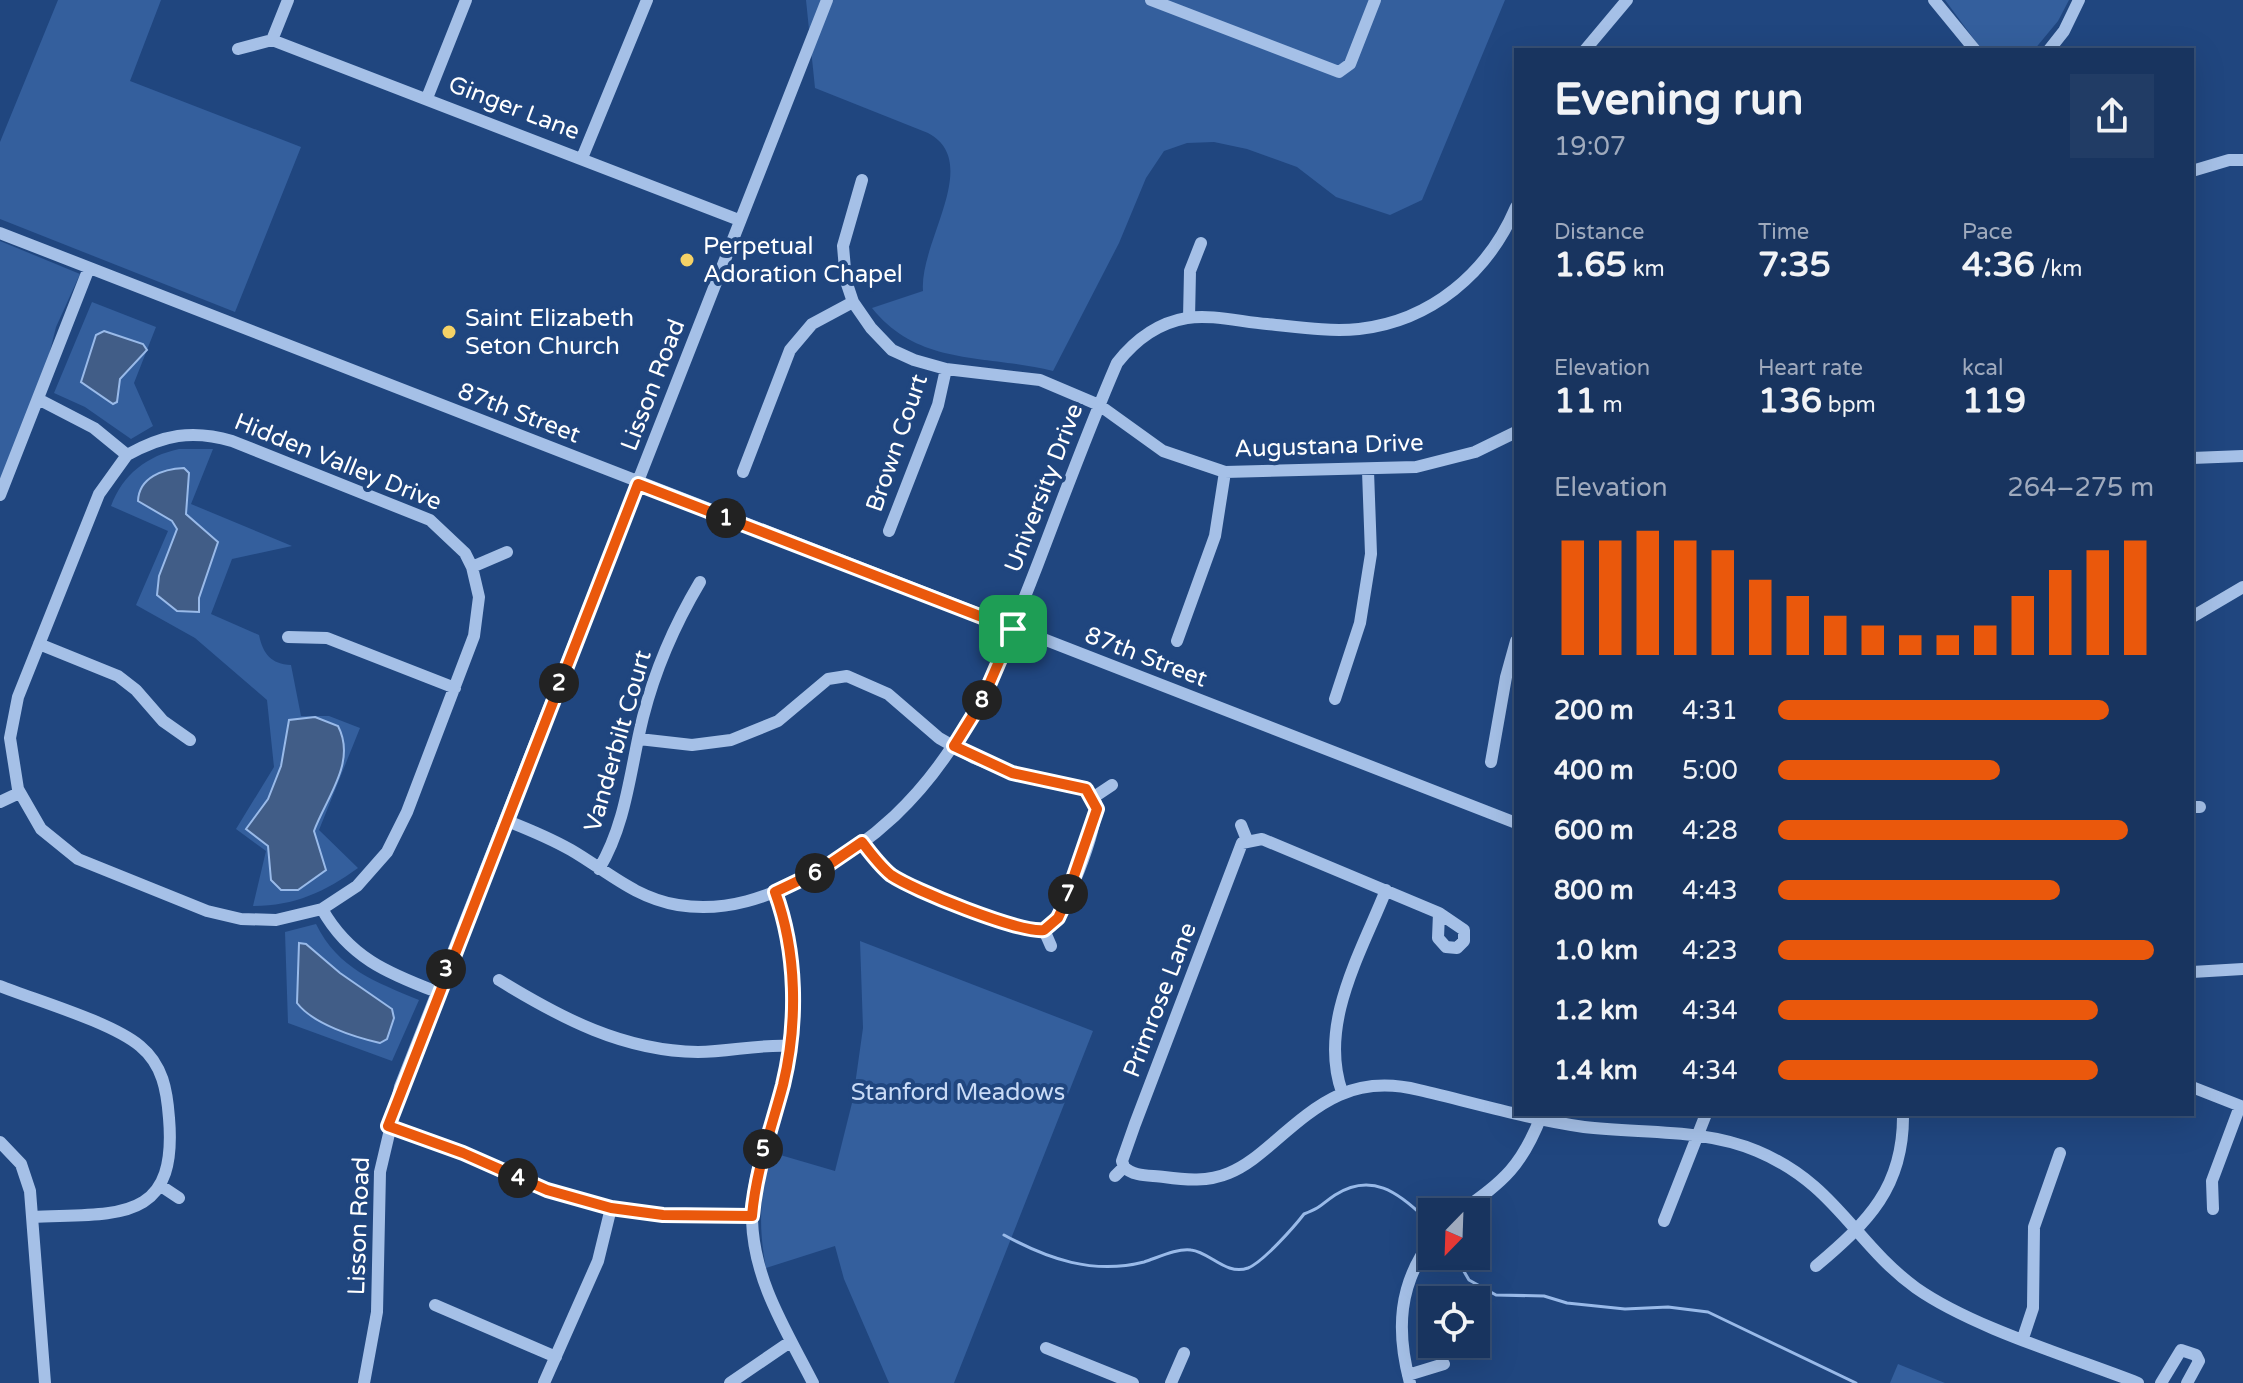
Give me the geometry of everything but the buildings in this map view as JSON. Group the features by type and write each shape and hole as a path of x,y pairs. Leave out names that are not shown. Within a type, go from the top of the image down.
{"street":[{"path":"238,49 272,40 288,0"},
{"path":"427,98 466,0"},
{"path":"582,158 647,0"},
{"name":"Lisson Road","path":"364,1383 377,1312 378,1197 388,1126 437,992 827,0"},
{"path":"1151,0 1168,3 1339,72 1350,64 1375,0"},
{"path":"1587,48 1627,0"},
{"path":"1934,0 1973,48"},
{"path":"2051,48 2064,31 2079,0"},
{"name":"Ginger Lane","path":"272,40 739,220"},
{"path":"2194,170 2208,164 2243,160"},
{"path":"743,472 790,350 812,324 853,302 843,246 862,180"},
{"name":"University Drive","path":"505,820 560,844 643,896 689,907 730,906 775,892 821,870 862,842 907,804 954,746 982,701 1099,405 1117,363 1131,345 1155,328 1189,318 1338,330 1407,318 1447,296 1489,258 1514,211"},
{"name":"87th Street","path":"0,233 638,484 1514,822"},
{"path":"1189,318 1190,271 1201,243"},
{"path":"0,495 89,268"},
{"name":"Augustana Drive","path":"853,302 892,350 946,369 1040,380 1099,405 1163,451 1225,472 1368,471 1447,461 1514,433"},
{"name":"Brown Court","path":"889,531 938,405 946,369"},
{"path":"0,802 19,793 12,764 11,724 39,644 99,494 127,455 94,428 38,399"},
{"name":"Hidden Valley Drive","path":"19,793 41,829 68,853 207,911 241,919 276,920 322,909 357,886 393,842 455,688 478,618 479,597 472,567 448,533 430,520 232,441 207,435 178,434 157,439 127,455"},
{"path":"2194,458 2243,456"},
{"path":"1335,699 1360,623 1371,554 1368,471"},
{"path":"1177,641 1212,548 1225,472"},
{"path":"472,567 507,552"},
{"name":"Vanderbilt Court","path":"599,869 623,816 639,739 664,654 700,582"},
{"path":"2194,616 2243,587"},
{"path":"288,637 327,638 455,688"},
{"path":"39,644 118,676 136,690 163,721 190,740"},
{"path":"1491,762 1514,648"},
{"path":"639,739 692,745 753,733 791,713 828,679 840,676 877,687 954,746 1012,773 1081,787 1094,797 1097,809 1094,827 1058,918 1044,930 1018,927 906,883 881,866 862,842"},
{"path":"1094,797 1112,785"},
{"path":"1241,825 1247,840 1262,839 1439,913"},
{"name":"Primrose Lane","path":"1247,840 1238,848 1222,901 1120,1171 1184,1179 1228,1173 1251,1161 1312,1110 1342,1092"},
{"path":"1386,890 1338,1015 1334,1053 1342,1092 1393,1085 1514,1111"},
{"path":"775,892 790,963 790,1046 783,1084 758,1165 752,1216 763,1282 790,1342 813,1383"},
{"path":"322,909 345,943 367,962 437,992"},
{"path":"1044,930 1051,946"},
{"path":"2194,972 2243,969"},
{"path":"499,980 572,1021 631,1043 701,1052 790,1046"},
{"path":"0,986 128,1038 152,1058 163,1079 169,1110 171,1154 161,1186 147,1201 128,1209 32,1217"},
{"path":"2194,1088 2241,1107 2212,1181 2213,1209"},
{"path":"1664,1221 1705,1116"},
{"path":"1816,1266 1858,1230 1878,1206 1893,1176 1902,1142 1903,1116"},
{"path":"1479,1198 1509,1176 1529,1147 1541,1117 1698,1136 1737,1144 1778,1161 1819,1188 1890,1265 1932,1298 2138,1383"},
{"path":"388,1126 463,1153 547,1190 611,1208 663,1215 752,1216"},
{"path":"0,1142 21,1164 30,1191 45,1383"},
{"path":"2023,1338 2033,1308 2034,1227 2060,1153"},
{"path":"161,1186 179,1198"},
{"path":"544,1383 598,1261 611,1208"},
{"path":"1418,1261 1411,1272 1403,1302 1402,1349 1409,1379 1444,1364"},
{"path":"435,1305 556,1357"},
{"path":"730,1383 790,1342"},
{"path":"1046,1348 1133,1383"},
{"path":"2161,1383 2181,1350 2189,1351 2199,1361 2187,1383"},
{"path":"1171,1383 1184,1353"}],"green space":[{"path":"58,0 161,0 130,81 301,147 235,312 0,219 0,142"},
{"path":"806,0 1505,0 1422,200 1390,215 1336,197 1297,167 1247,149 1214,142 1187,143 1164,151 1146,178 1119,243 1053,371 932,349 891,327 872,308 923,291 924,271 950,183 950,163 943,146 928,133 815,88"},
{"path":"1945,0 2069,0 2058,21 2036,48 1981,48"},
{"path":"0,241 80,274 56,327 38,399 0,495"},
{"path":"92,302 156,327 134,383 153,426 131,439 85,407 54,393"},
{"path":"179,449 213,449 191,504 292,546 232,559 211,614 259,635 269,657 278,663 291,665 301,716 329,716 360,728 319,830 358,868 321,891 296,900 253,906 266,851 236,829 274,767 267,700 195,638 136,605 168,531 111,506 122,485 138,468 157,456"},
{"path":"316,924 335,952 347,963 373,980 419,1000 392,1061 288,1023 285,932"},
{"name":"Stanford Meadows","path":"860,941 1093,1031 954,1383 889,1383 844,1279 835,1246 766,1268 761,1210 770,1152 835,1171 853,1099 863,1028"},
{"path":"1898,1364 1945,1383 1890,1383"}],"shaded area":[{"path":"104,331 143,344 147,350 120,379 117,402 113,404 81,382 96,335"},
{"path":"184,468 189,473 186,514 218,542 199,598 199,612 177,611 157,595 159,576 177,529 172,521 138,501 147,480 168,470"},
{"path":"315,717 338,726 343,739 344,753 338,780 314,831 326,870 298,890 281,890 271,880 268,846 246,829 268,799 281,766 289,720"},
{"path":"299,943 306,944 340,973 392,1009 394,1018 387,1039 380,1043 358,1037 335,1029 304,1011 297,1003"}],"waterway":[{"path":"1004,1235 1054,1258 1089,1265 1125,1266 1191,1250 1240,1270 1262,1259 1304,1214 1348,1188 1360,1185 1383,1188 1418,1212"},
{"path":"1463,1270 1469,1280 1496,1295 1544,1296 1567,1303 1625,1309 1668,1307 1708,1312 1856,1383"}],"place":[{"name":"Perpetual Adoration Chapel","path":"687,260"},
{"name":"Saint Elizabeth Seton Church","path":"449,332"}],"route":[{"path":"638,484 1013,629 982,701 954,746 996,768 1038,780 1081,787 1091,794 1097,815 1064,905 1049,927 1025,930 906,883 881,866 862,842 821,870 775,892 789,951 792,1022 783,1084 758,1165 752,1216 663,1215 611,1208 547,1190 463,1153 388,1126 400,1087 638,484"}]}
